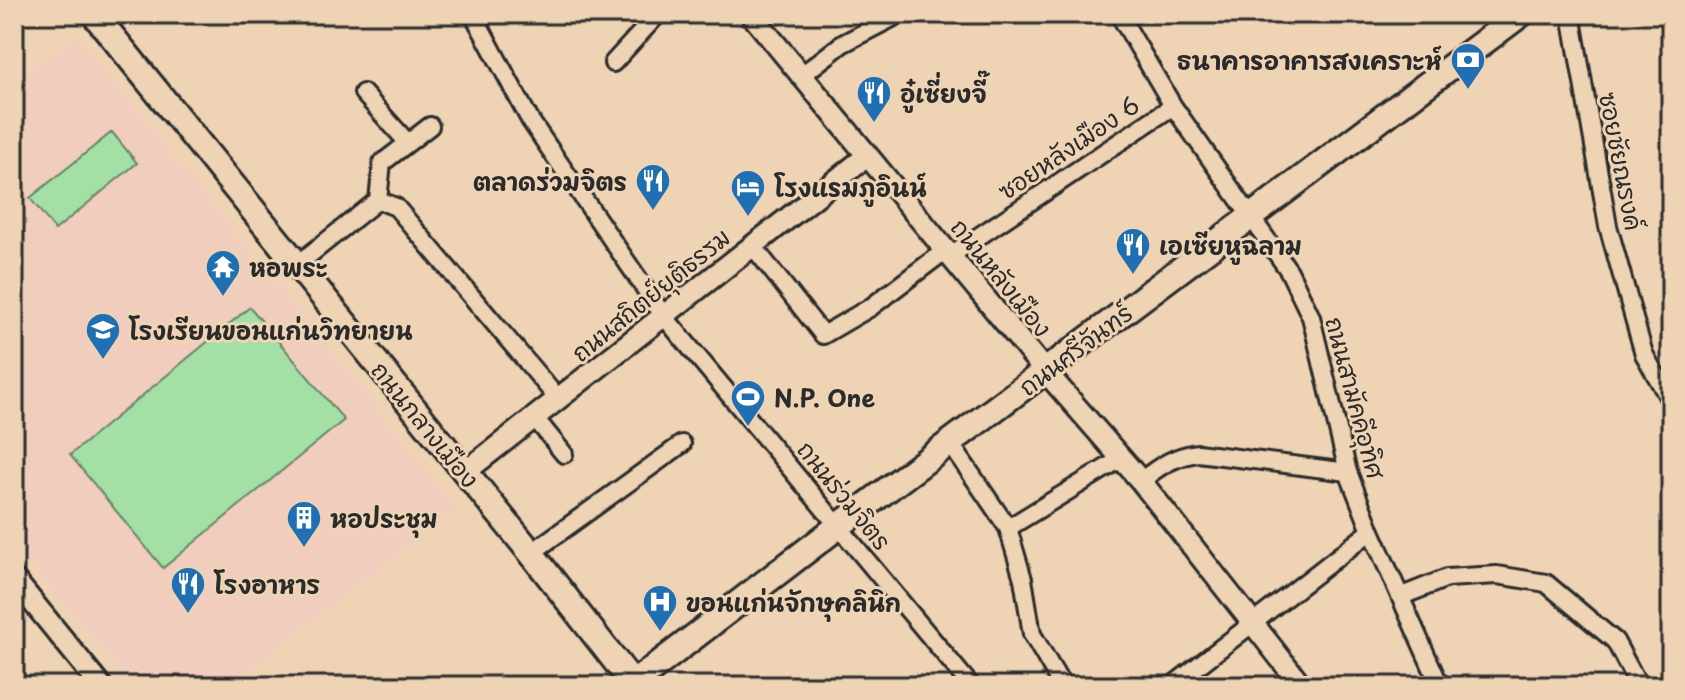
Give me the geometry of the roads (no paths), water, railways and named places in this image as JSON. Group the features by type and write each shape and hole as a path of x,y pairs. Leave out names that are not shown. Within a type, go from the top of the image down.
{"main road":[{"name":"ถนนกลางเมือง","path":"94,14 531,553 633,685"},
{"name":"ถนนศรีจันทร์","path":"633,685 840,525 1521,14"}],"street":[{"name":"ถนนร่วมจิตร","path":"473,14 530,120 663,315 971,686"},
{"path":"613,63 658,14"},
{"name":"ถนนหลังเมือง","path":"751,14 1045,371 1141,481 1302,686"},
{"path":"802,75 842,44 900,14"},
{"name":"ถนนสามัคคีอุทิศ","path":"1119,14 1173,106 1289,271 1311,317 1348,472 1440,686"},
{"name":"ซอยชัยณรงค์","path":"1571,14 1608,226 1644,354 1671,402"},
{"path":"363,93 408,143"},
{"name":"ซอยหลังเมือง 6","path":"752,245 823,335 871,307 1173,106"},
{"path":"298,264 378,200 382,163 430,126"},
{"name":"ถนนสถิตย์ยุติธรรม","path":"465,472 867,156"},
{"path":"378,200 396,207 559,400"},
{"path":"535,418 564,454"},
{"path":"950,443 1008,528 1023,579 1032,634 1065,686"},
{"path":"531,553 682,444"},
{"path":"1141,481 1156,468 1180,456 1198,453 1348,472"},
{"path":"1008,528 1122,458"},
{"path":"1172,686 1371,531"},
{"path":"1402,596 1447,578 1497,575 1546,583 1615,641 1639,686"},
{"path":"14,579 101,686"}],"place":[{"name":"ธนาคารอาคารสงเคราะห์","path":"1468,91"},
{"name":"อู๋เซี่ยงจี๊","path":"874,124"},
{"name":"ตลาดร่วมจิตร","path":"653,212"},
{"name":"โรงแรมภูอินน์","path":"748,218"},
{"name":"เอเซียหูฉลาม","path":"1133,276"},
{"name":"หอพระ","path":"223,298"},
{"name":"โรงเรียนขอนแก่นวิทยายน","path":"103,361"},
{"name":"N.P. One","path":"748,428"},
{"name":"หอประชุม","path":"304,549"},
{"name":"โรงอาหาร","path":"188,615"},
{"name":"ขอนแก่นจักษุคลินิก","path":"660,633"}]}
